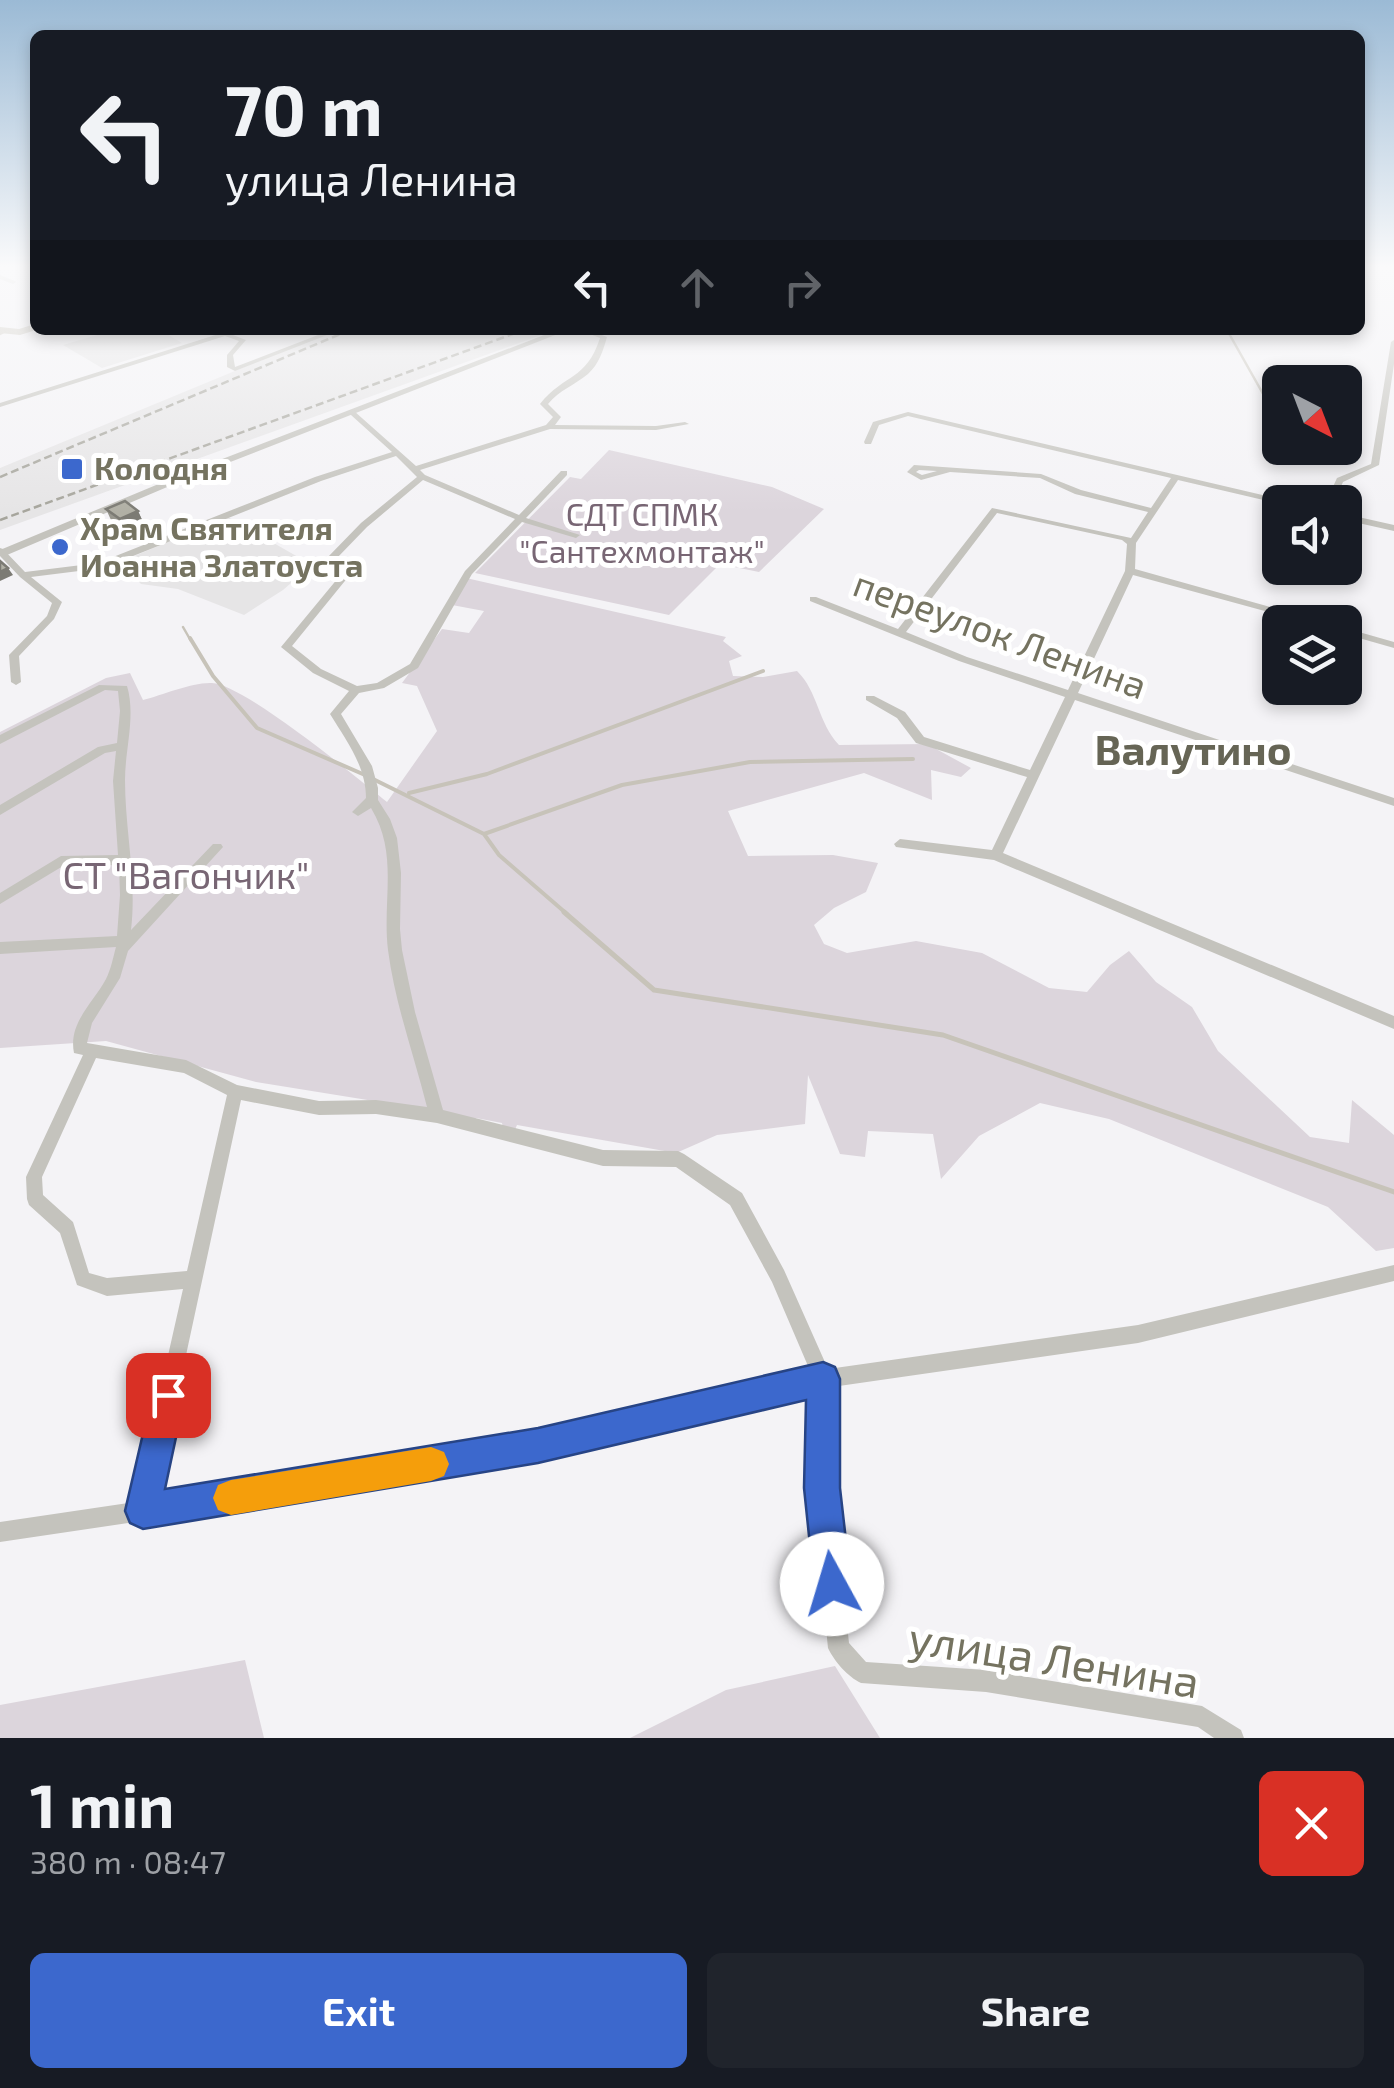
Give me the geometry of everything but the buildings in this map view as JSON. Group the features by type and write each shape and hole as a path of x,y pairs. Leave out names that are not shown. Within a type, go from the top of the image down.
{"street":[{"path":"0,405 174,350"},
{"path":"234,350 230,367 236,370 287,350"},
{"path":"16,682 14,656 51,617 58,602 1,553 176,480 513,350"},
{"path":"549,427 557,418 544,404 550,394 590,370 600,350"},
{"path":"1338,485 1340,480 1375,465 1393,350"},
{"path":"354,413 419,473 522,520 576,535"},
{"path":"868,442 876,424 908,414 1262,498"},
{"path":"564,474 468,573 414,666 380,686 356,690 316,671 286,647 348,571 330,560 419,473 549,427 598,425 617,429 686,424"},
{"path":"23,575 100,566 318,479 396,454"},
{"path":"946,471 1041,476 1078,492 1154,511"},
{"path":"996,855 1130,571 1131,540 1176,478"},
{"path":"900,633 995,510 1131,540"},
{"path":"1362,521 1394,528"},
{"path":"1130,571 1262,608"},
{"name":"переулок Ленина","path":"813,599 1072,696 1394,802"},
{"path":"1362,636 1394,645"},
{"path":"0,740 103,687 124,688 120,746 124,860 129,873 123,945 116,972 81,1022 79,1048 186,1067 235,1092 319,1108 376,1106 437,1116 603,1158 678,1159 736,1199 778,1276 823,1379"},
{"path":"356,690 335,714 356,745 374,786 372,800 358,812"},
{"path":"870,698 901,715 920,740 1034,776"},
{"path":"0,811 102,750 120,746"},
{"path":"372,800 390,824 395,863 394,948 437,1116"},
{"path":"900,844 996,855 1394,1023"},
{"path":"0,948 123,945 217,847"},
{"path":"0,899 61,861 124,860"},
{"path":"92,1051 34,1177 35,1199 68,1228 84,1279 106,1287 194,1279"},
{"path":"143,1511 235,1092"},
{"path":"0,1532 538,1446 823,1379 1138,1334 1394,1273"},
{"name":"улица Ленина","path":"823,1379 822,1488 839,1648 861,1672 986,1680 1202,1718 1233,1738"}],"shaded area":[{"path":"72,350 159,350 102,368"},
{"path":"285,350 499,350 0,530 0,468"},
{"path":"228,517 312,565 244,615 178,589 141,584 120,562"}],"green space":[{"name":"СДТ СПМК \"Сантехмонтаж\"","path":"609,450 772,487 824,509 759,572 720,564 669,615 475,573 570,477 581,479"},
{"name":"СТ \"Вагончик\"","path":"466,578 726,637 723,641 742,656 729,661 733,676 763,677 797,671 839,745 927,744 971,768 961,777 931,770 932,800 864,773 728,811 748,856 833,855 878,863 866,892 834,908 814,925 824,944 847,953 916,941 982,953 1049,988 1087,992 1110,965 1129,951 1156,982 1192,1007 1218,1051 1310,1137 1349,1143 1352,1100 1394,1135 1394,1248 1376,1251 1328,1207 1109,1119 1040,1103 979,1136 941,1179 933,1134 868,1131 865,1157 840,1154 808,1075 805,1124 717,1135 676,1153 517,1125 514,1132 503,1128 502,1123 256,1082 106,1041 0,1048 0,732 106,678 130,673 143,700 212,683 274,715 387,802 437,731 417,686 402,683 442,629 469,633 484,611 452,605"},
{"path":"245,1660 264,1738 0,1738 0,1705"},
{"path":"835,1666 880,1738 630,1738 726,1690"}],"waterway":[{"path":"1238,350 1262,392"},
{"path":"183,627 191,641"},
{"path":"190,638 213,676 257,728 365,775"},
{"path":"409,793 487,774 763,671"},
{"path":"484,834 622,785 750,762 913,759"},
{"path":"373,779 484,834"},
{"path":"484,834 499,855 567,914"},
{"path":"564,912 654,990 943,1035 1394,1192"}],"railway":[{"path":"0,477 302,350"},
{"path":"0,520 469,350"}],"slow traffic":[{"path":"231,1498 431,1464"}],"place":[{"name":"Колодня","path":"72,469"},
{"name":"Храм Святителя Иоанна Златоуста","path":"60,547"}],"district":[{"name":"Валутино","path":"1193,750"}],"route":[{"path":"168,1395 143,1511 538,1446 823,1379 822,1488 832,1584"}]}
